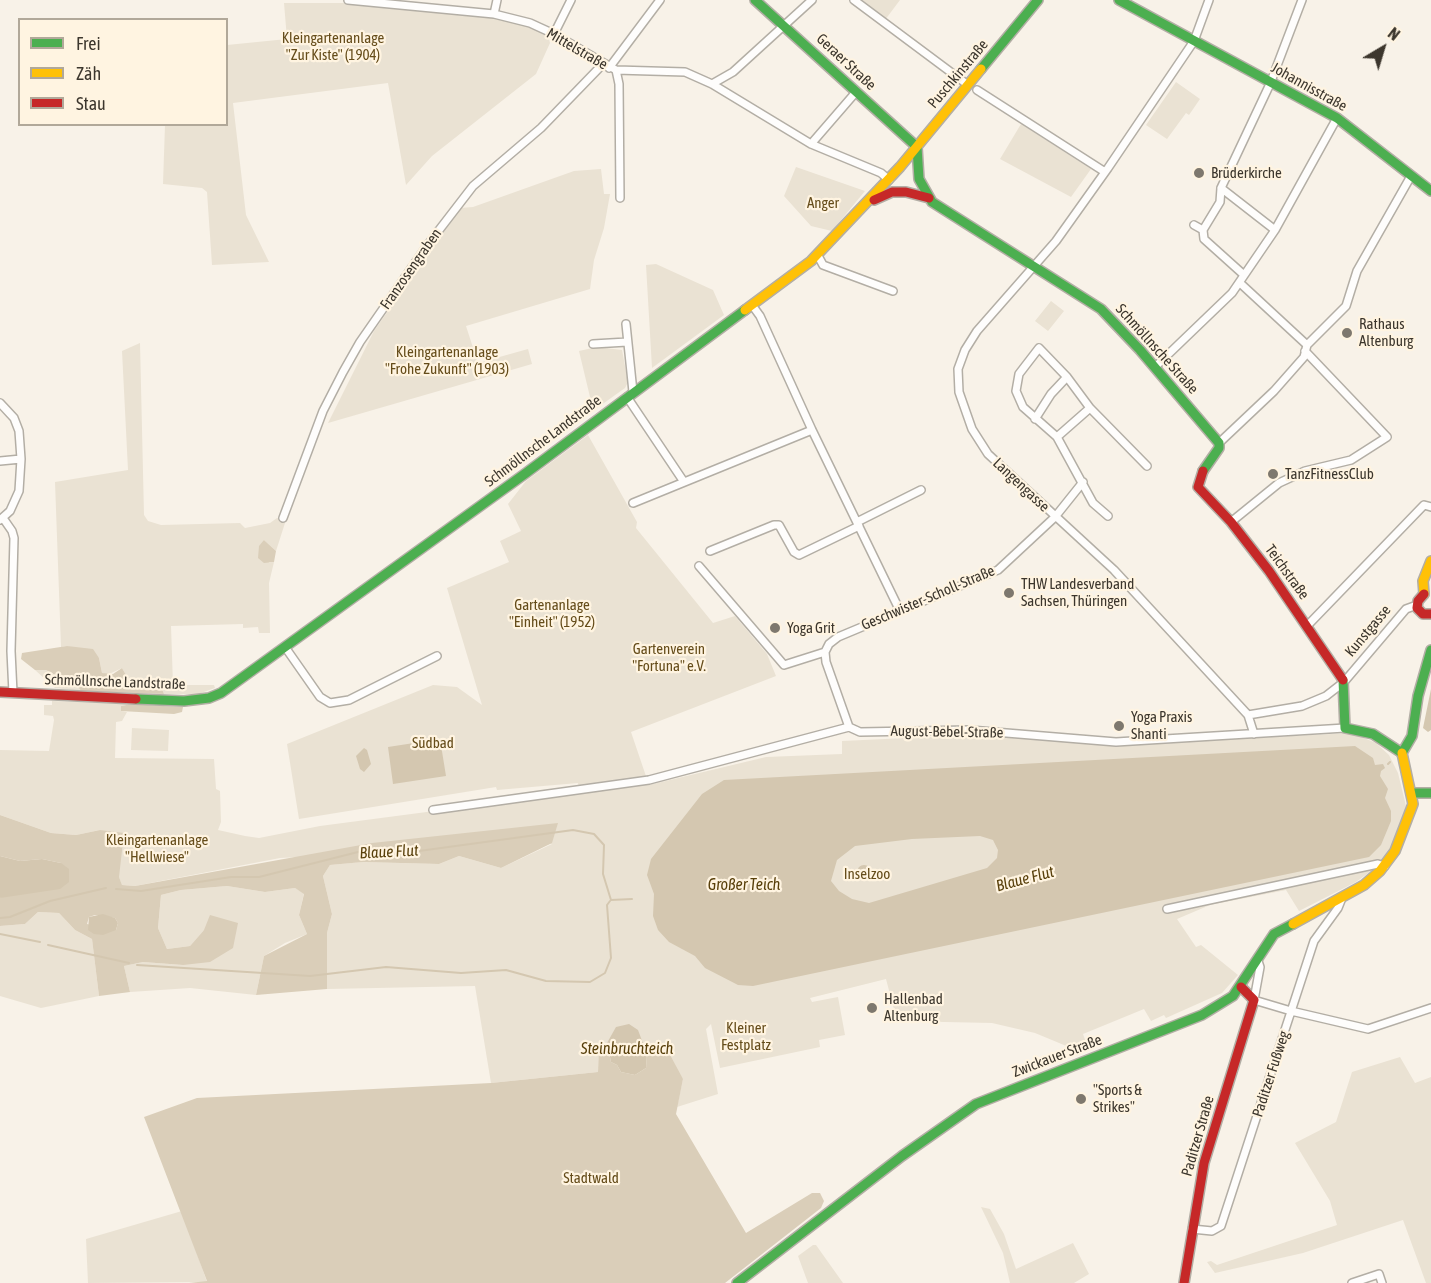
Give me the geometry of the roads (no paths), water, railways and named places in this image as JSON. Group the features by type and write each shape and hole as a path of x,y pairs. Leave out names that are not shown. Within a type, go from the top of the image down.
{"street":[{"name":"Mittelstraße","path":"348,0 494,14 530,23 555,34 609,67 685,72 712,84 812,144 881,173 889,180"},
{"path":"494,14 497,0"},
{"path":"555,34 571,0"},
{"name":"Franzosengraben","path":"283,518 311,441 338,382 360,342 414,264 473,186 609,67 660,0"},
{"name":"Geraer Straße","path":"755,0 917,147"},
{"path":"712,84 732,72 812,0"},
{"path":"854,0 968,85"},
{"path":"1035,4 1045,0"},
{"name":"Johannisstraße","path":"1119,0 1270,84 1337,118 1431,190"},
{"name":"Langengasse","path":"1209,0 1194,41 1106,170 1056,241 976,331 965,350 958,369 959,392 972,429 988,454 1114,570 1248,715"},
{"path":"1244,275 1204,238 1203,230 1220,202 1221,188 1270,84 1302,0"},
{"name":"Puschkinstraße","path":"900,166 1035,4"},
{"path":"609,67 619,84 620,198"},
{"path":"977,90 1106,170"},
{"path":"812,144 856,92"},
{"path":"1155,367 1211,315 1240,283 1275,230 1337,118"},
{"path":"917,147 916,170 929,198"},
{"name":"Schmöllnsche Landstraße","path":"0,693 184,701 209,698 221,693 630,394 817,254 900,166"},
{"path":"1219,442 1267,398 1304,357 1306,348 1323,328 1346,306 1347,285 1412,176"},
{"path":"1221,188 1275,230"},
{"path":"866,204 892,192 906,192 929,198"},
{"name":"Schmöllnsche Straße","path":"929,198 1101,309 1155,367 1219,442"},
{"path":"1194,225 1203,230"},
{"path":"817,254 823,265 893,291"},
{"path":"1231,522 1279,483 1305,471 1351,460 1387,437 1306,348 1240,283"},
{"path":"752,304 760,316 812,430 900,610"},
{"path":"626,324 630,394 684,482"},
{"path":"593,344 627,342"},
{"path":"1108,516 1093,503 1057,437 1023,407 1016,391 1019,374 1039,348 1067,377 1090,408 1148,466"},
{"path":"1035,419 1051,394 1067,377"},
{"path":"0,403 14,418 19,431 21,459 20,491 1,519 12,531 14,538 11,651 13,693"},
{"path":"1057,437 1090,408"},
{"path":"633,503 812,430"},
{"name":"Teichstraße","path":"1219,442 1219,448 1200,476 1198,487 1231,522 1307,626 1344,682"},
{"path":"0,461 21,459"},
{"name":"Geschwister-Scholl-Straße","path":"825,652 829,644 838,637 998,570 1055,517 1083,482"},
{"path":"710,551 779,525 794,552 800,555 921,490"},
{"path":"1307,626 1427,506"},
{"path":"1430,563 1423,581 1427,595 1417,605 1423,614 1431,614"},
{"path":"699,566 784,665 825,652 849,727"},
{"name":"Kunstgasse","path":"1248,715 1302,706 1326,696 1344,682 1406,609 1417,605"},
{"path":"285,647 320,697 330,703 349,700 437,656"},
{"path":"1431,650 1418,696 1412,736 1402,753 1404,768 1413,793 1431,793"},
{"path":"1344,682 1345,728 1373,734 1402,753"},
{"path":"1248,715 1254,734"},
{"name":"August-Bebel-Straße","path":"433,810 649,780 849,727 860,732 970,730 1116,742 1345,728"},
{"name":"Zwickauer Straße","path":"736,1283 902,1156 976,1104 1202,1016 1217,1008 1241,987 1280,928 1342,898 1364,885 1385,866 1403,835 1413,804 1413,793"},
{"path":"1167,909 1378,864 1385,866"},
{"name":"Paditzer Fußweg","path":"1192,1229 1212,1231 1221,1226 1314,941 1338,908 1342,898"},
{"name":"Paditzer Straße","path":"1184,1283 1205,1157 1254,1000 1260,967 1258,961"},
{"path":"1241,987 1254,1000 1368,1029 1431,1008"},
{"path":"1352,1283 1379,1274 1382,1283"}],"water":[{"path":"1431,689 1431,730 1428,732 1423,728"},
{"path":"440,739 446,776 393,784 388,747"},
{"name":"Großer Teich","path":"1355,746 1373,758 1375,765 1383,764 1385,768 1381,771 1380,776 1388,789 1385,798 1391,811 1391,821 1381,845 1369,857 753,986 738,985 705,968 695,956 669,942 658,930 653,916 654,894 647,875 651,859 702,794 724,780","holes":["980,836 993,840 998,850 997,858 987,868 869,903 852,899 839,891 831,881 837,860 855,846 912,839"]},
{"path":"364,748 367,750 371,764 364,772 360,769 356,756"},
{"path":"0,856 20,861 42,859 61,863 69,869 69,882 60,889 0,898"},
{"path":"864,865 869,867 871,872 869,877 864,879 859,877 857,872 859,867"},
{"path":"103,914 115,918 118,923 116,930 103,935 94,934 88,930 89,917"},
{"name":"Steinbruchteich","path":"629,1024 638,1030 647,1054 646,1068 635,1075 621,1072 617,1065 611,1062 607,1043 616,1027"}],"waterway":[{"name":"Blaue Flut","path":"116,889 141,891 231,877 259,877 358,852 419,851 573,830 594,834 604,845 603,874 611,900 632,899"},
{"name":"Blaue Flut","path":"0,918 10,917 50,901 106,888"},
{"name":"Blaue Flut","path":"137,965 310,976 386,967 461,973 506,970 546,981 590,982 605,973 611,958 607,905 610,901"},
{"name":"Blaue Flut","path":"0,934 40,942"},
{"name":"Blaue Flut","path":"48,945 129,963"}],"place":[{"name":"Brüderkirche","path":"1199,173"},
{"name":"Rathaus Altenburg","path":"1347,333"},
{"name":"TanzFitnessClub","path":"1273,474"},
{"name":"THW Landesverband Sachsen, Thüringen","path":"1009,593"},
{"name":"Yoga Grit","path":"775,628"},
{"name":"Yoga Praxis Shanti","path":"1119,726"},
{"name":"Hallenbad Altenburg","path":"872,1008"},
{"name":"\"Sports & Strikes\"","path":"1081,1099"}],"park label":[{"name":"Kleingartenanlage \"Zur Kiste\" (1904)","path":"333,46"},
{"name":"Anger","path":"823,203"},
{"name":"Kleingartenanlage \"Frohe Zukunft\" (1903)","path":"447,360"},
{"name":"Gartenanlage \"Einheit\" (1952)","path":"552,614"},
{"name":"Gartenverein \"Fortuna\" e.V.","path":"669,658"},
{"name":"Südbad","path":"433,743"},
{"name":"Kleingartenanlage \"Hellwiese\"","path":"157,848"},
{"name":"Inselzoo","path":"867,874"},
{"name":"Kleiner Festplatz","path":"746,1036"},
{"name":"Stadtwald","path":"591,1178"}]}
